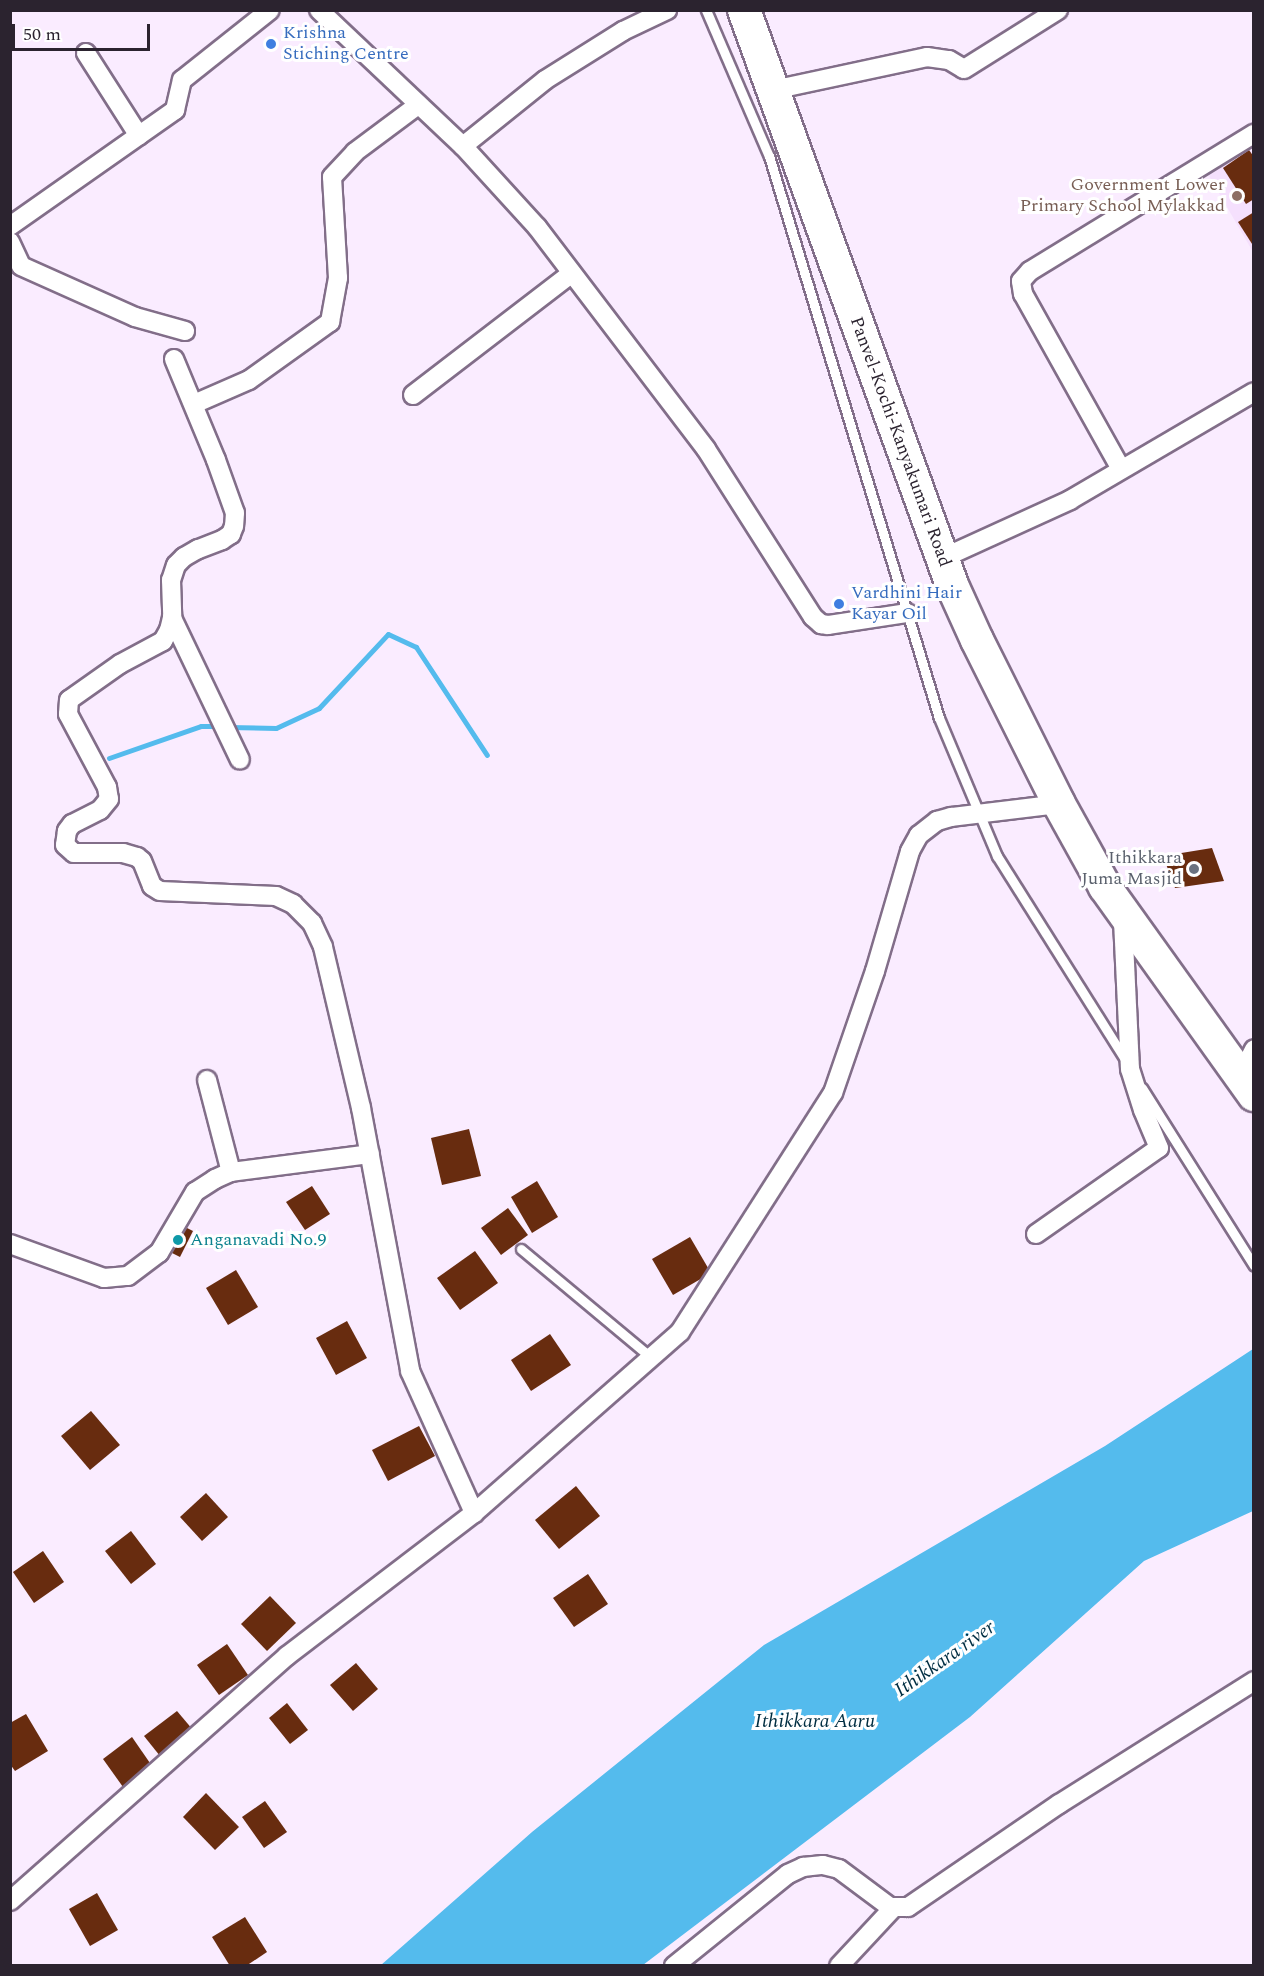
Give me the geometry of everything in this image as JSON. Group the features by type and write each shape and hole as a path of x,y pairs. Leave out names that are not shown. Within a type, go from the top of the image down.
{"highway":[{"name":"Panvel-Kochi-Kanyakumari Road","path":"744,10 943,558 977,640 1059,804 1122,914 1247,1086"}],"street":[{"path":"10,226 175,110 182,80 270,10"},
{"path":"319,10 463,146 537,227 706,449 813,617 821,624 828,625 907,613"},
{"path":"463,146 546,80 623,31 667,10"},
{"path":"773,90 927,57 949,60 964,69 1058,10"},
{"path":"86,53 139,136"},
{"path":"194,404 249,380 330,322 338,278 332,177 355,152 418,105"},
{"path":"1121,470 1023,294 1021,281 1030,271 1254,134"},
{"path":"10,242 21,266 135,317 185,331"},
{"path":"413,395 572,273"},
{"path":"174,359 194,404 235,513 234,526 231,534 184,556 176,566 171,580 172,618 169,630 162,641 120,664 69,700 68,714 109,794 106,806 69,827 66,849 74,853 123,853 137,857 152,886 160,891 276,896 285,899 306,915 323,947 370,1154 410,1371 474,1513"},
{"path":"943,558 1070,500 1254,392"},
{"path":"172,618 240,760"},
{"path":"10,1901 288,1656 474,1513 680,1332 833,1093 875,971 914,843 926,829 937,821 1059,804"},
{"path":"1036,1234 1159,1148 1130,1069 1122,914"},
{"path":"1247,1086 1254,1049"},
{"path":"207,1080 231,1172"},
{"path":"10,1244 104,1278 128,1276 159,1253 195,1192 231,1172 370,1154"},
{"path":"674,1965 788,1874 803,1867 823,1865 839,1869 893,1908 908,1907 1059,1804 1254,1682"},
{"path":"839,1965 893,1908"}],"lane":[{"path":"706,10 769,156 939,718 997,856 1254,1266"},
{"path":"521,1250 652,1358"}],"shaded area":[{"name":"Government Lower Primary School Mylakkad","path":"1247,143 1253,154 1253,252 1205,169"}],"water":[{"name":"Ithikkara Aaru","path":"1253,1349 1253,1511 1144,1561 970,1717 643,1965 381,1965 532,1832 764,1645 1105,1446"}],"building":[{"path":"1249,150 1254,157 1254,199 1246,204 1223,168"},
{"path":"1254,212 1254,247 1238,222"},
{"name":"Ithikkara Juma Masjid","path":"1212,848 1224,881 1175,888 1163,856"},
{"path":"469,1129 481,1176 442,1185 431,1138"},
{"path":"537,1181 558,1217 532,1233 511,1197"},
{"path":"312,1186 330,1214 305,1230 286,1202"},
{"path":"508,1208 528,1235 501,1255 481,1228"},
{"name":"Anganavadi No.9","path":"175,1222 193,1231 180,1257 162,1248"},
{"path":"690,1237 711,1273 673,1295 652,1259"},
{"path":"475,1251 498,1283 460,1310 437,1278"},
{"path":"236,1270 258,1307 228,1325 206,1288"},
{"path":"347,1321 367,1358 336,1375 316,1338"},
{"path":"550,1334 571,1365 531,1391 511,1360"},
{"path":"91,1411 120,1445 90,1470 61,1436"},
{"path":"419,1426 435,1456 388,1481 372,1450"},
{"path":"576,1486 600,1516 559,1549 535,1520"},
{"path":"206,1493 228,1517 202,1541 180,1517"},
{"path":"131,1531 156,1564 131,1584 105,1551"},
{"path":"43,1551 64,1582 34,1603 13,1572"},
{"path":"588,1574 608,1604 574,1627 553,1598"},
{"path":"270,1596 296,1623 267,1651 241,1624"},
{"path":"227,1644 248,1675 219,1695 197,1665"},
{"path":"356,1663 378,1689 353,1711 330,1685"},
{"path":"287,1703 308,1730 290,1744 269,1718"},
{"path":"177,1711 193,1730 160,1756 144,1736"},
{"path":"26,1714 48,1751 15,1771 10,1764 10,1723"},
{"path":"132,1737 152,1766 123,1787 103,1759"},
{"path":"206,1793 239,1827 215,1850 183,1817"},
{"path":"265,1801 287,1832 264,1848 242,1817"},
{"path":"97,1893 118,1930 90,1946 69,1909"},
{"path":"245,1917 267,1952 246,1966 230,1966 212,1937"}],"waterway":[{"path":"228,727 276,728 319,708 388,634 416,647 487,755"},
{"path":"109,758 201,726 219,726"}],"place":[{"name":"Krishna Stiching Centre","path":"271,44"},
{"name":"Government Lower Primary School Mylakkad","path":"1237,196"},
{"name":"Vardhini Hair Kayar Oil","path":"839,604"},
{"name":"Ithikkara Juma Masjid","path":"1194,869"},
{"name":"Anganavadi No.9","path":"178,1240"}],"water label":[{"name":"Ithikkara river","path":"945,1659"}]}
